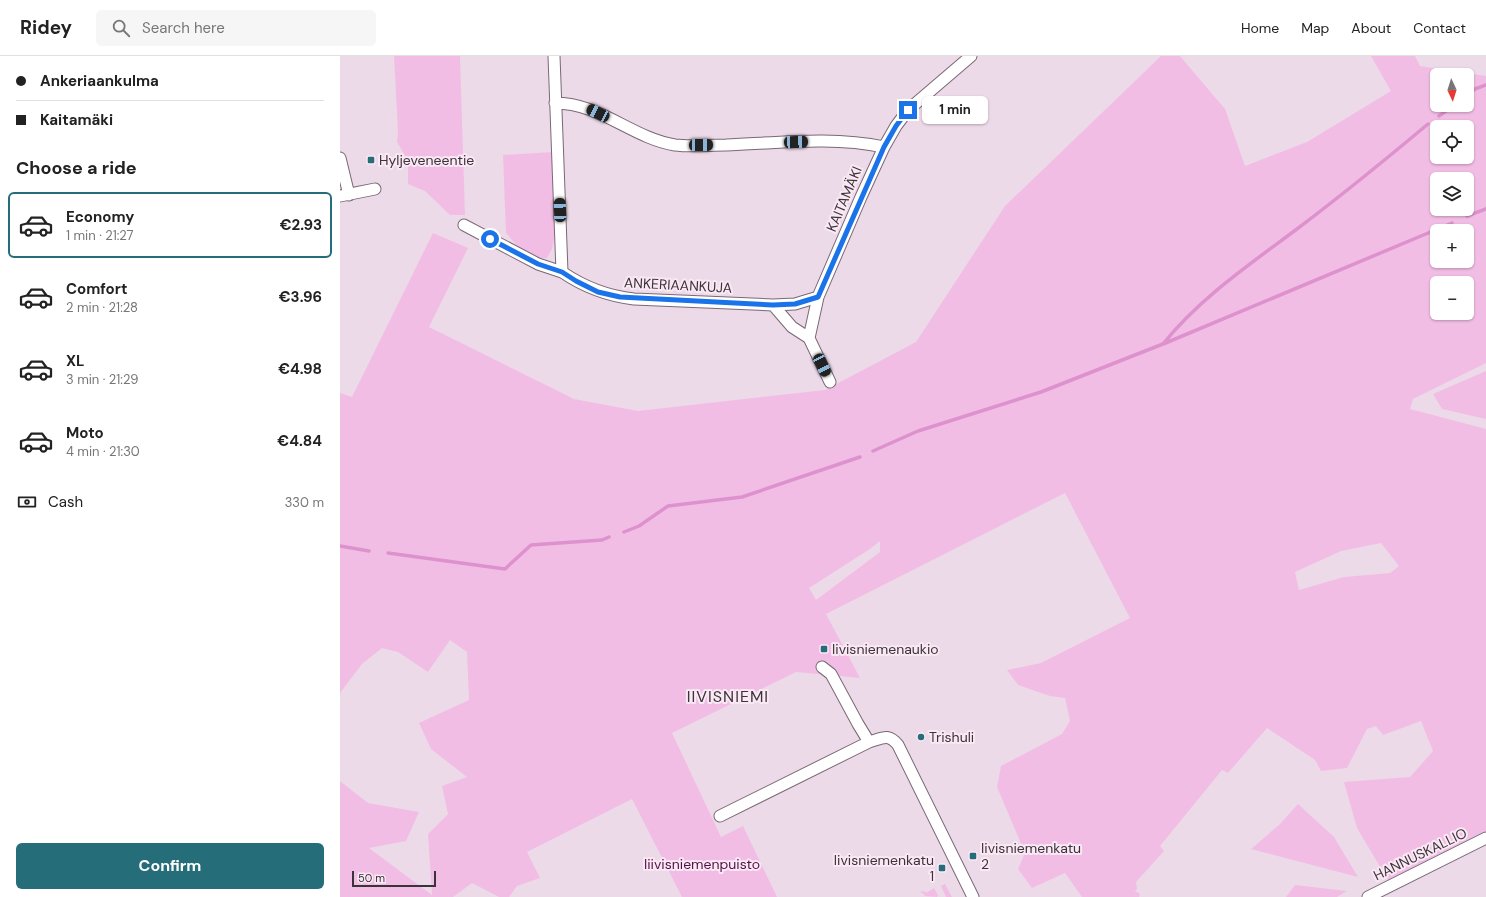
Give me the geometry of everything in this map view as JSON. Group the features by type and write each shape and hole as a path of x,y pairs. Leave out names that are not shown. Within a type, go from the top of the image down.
{"street":[{"path":"554,56 562,272"},
{"name":"KAITAMÄKI","path":"809,338 818,297 884,147 896,126 908,110 971,56"},
{"path":"555,103 567,103 586,107 654,139 676,145 811,141 867,143 884,147"},
{"path":"340,158 344,195 375,189"},
{"name":"ANKERIAANKUJA","path":"464,225 538,264 562,272 598,292 620,297 773,305 795,304 818,297"},
{"path":"773,305 792,327 809,338 830,382"},
{"path":"822,667 831,674 869,742"},
{"path":"720,816 869,742 886,737 893,739 898,745 973,897"},
{"name":"HANNUSKALLIO","path":"1368,897 1486,838"}],"green space":[{"path":"394,56 460,56 465,215 450,215 425,191 408,184 408,161 397,142 398,131"},
{"name":"Iiivisniemenpuisto","path":"1161,56 1180,56 1225,109 1245,166 1307,142 1391,91 1371,56 1415,56 1420,66 1433,68 1430,68 1430,112 1474,112 1474,74 1486,76 1486,363 1413,399 1410,409 1486,429 1486,831 1388,880 1357,828 1344,782 1410,777 1433,751 1421,721 1383,735 1376,726 1367,729 1347,768 1321,771 1315,760 1267,728 1228,773 1222,770 1160,846 1164,851 1136,882 1137,889 1135,891 1140,894 1139,897 1082,897 1065,873 1032,888 1018,869 1025,853 997,787 1001,766 1062,734 1070,721 1065,698 1050,696 1018,685 1007,670 1041,663 1130,618 1065,493 826,614 860,678 796,672 672,733 721,837 743,826 777,897 682,897 632,799 527,852 540,878 517,886 509,897 499,897 472,883 453,897 340,897 340,781 368,803 419,812 406,841 369,848 432,895 428,834 448,814 442,786 467,777 431,749 419,723 469,700 467,652 450,640 428,672 398,652 382,648 362,664 340,693 340,393 352,397 433,233 468,248 429,327 574,399 638,411 825,390 916,342 1005,206","holes":["880,541 880,552 816,600 809,588","1381,543 1399,566 1390,573 1344,577 1299,590 1295,572 1341,551"]},
{"path":"553,152 555,234 552,249 547,258 540,258 534,257 524,251 506,233 503,155"},
{"path":"1486,371 1486,419 1442,409 1433,394"},
{"path":"1298,804 1334,837 1358,877 1251,849 1280,824"},
{"path":"945,884 952,897 946,897 941,886"},
{"path":"1295,885 1347,891 1337,897 1286,897"},
{"path":"934,888 938,895 937,897 925,896 920,892 924,891 926,893"}],"waterway":[{"path":"1474,90 1486,85"},
{"path":"1439,116 1444,112"},
{"path":"1163,344 1177,327 1226,282 1297,229 1428,124"},
{"path":"1474,213 1486,209"},
{"path":"873,451 918,431 1041,392 1168,342 1452,223"},
{"path":"624,532 639,526 668,506 742,497 860,457"},
{"path":"388,553 505,569 531,545 602,540 609,537"},
{"path":"340,546 369,551"}],"place":[{"name":"Hyljeveneentie","path":"371,160"},
{"name":"Iivisniemenaukio","path":"824,649"},
{"name":"Trishuli","path":"921,737"},
{"name":"Iivisniemenkatu 2","path":"973,856"},
{"name":"Iivisniemenkatu 1","path":"942,868"}],"district":[{"name":"IIVISNIEMI","path":"728,696"}],"route":[{"path":"490,239 538,264 562,272 598,292 620,297 634,299 773,305 795,304 818,297 884,147 896,126 908,110"}]}
